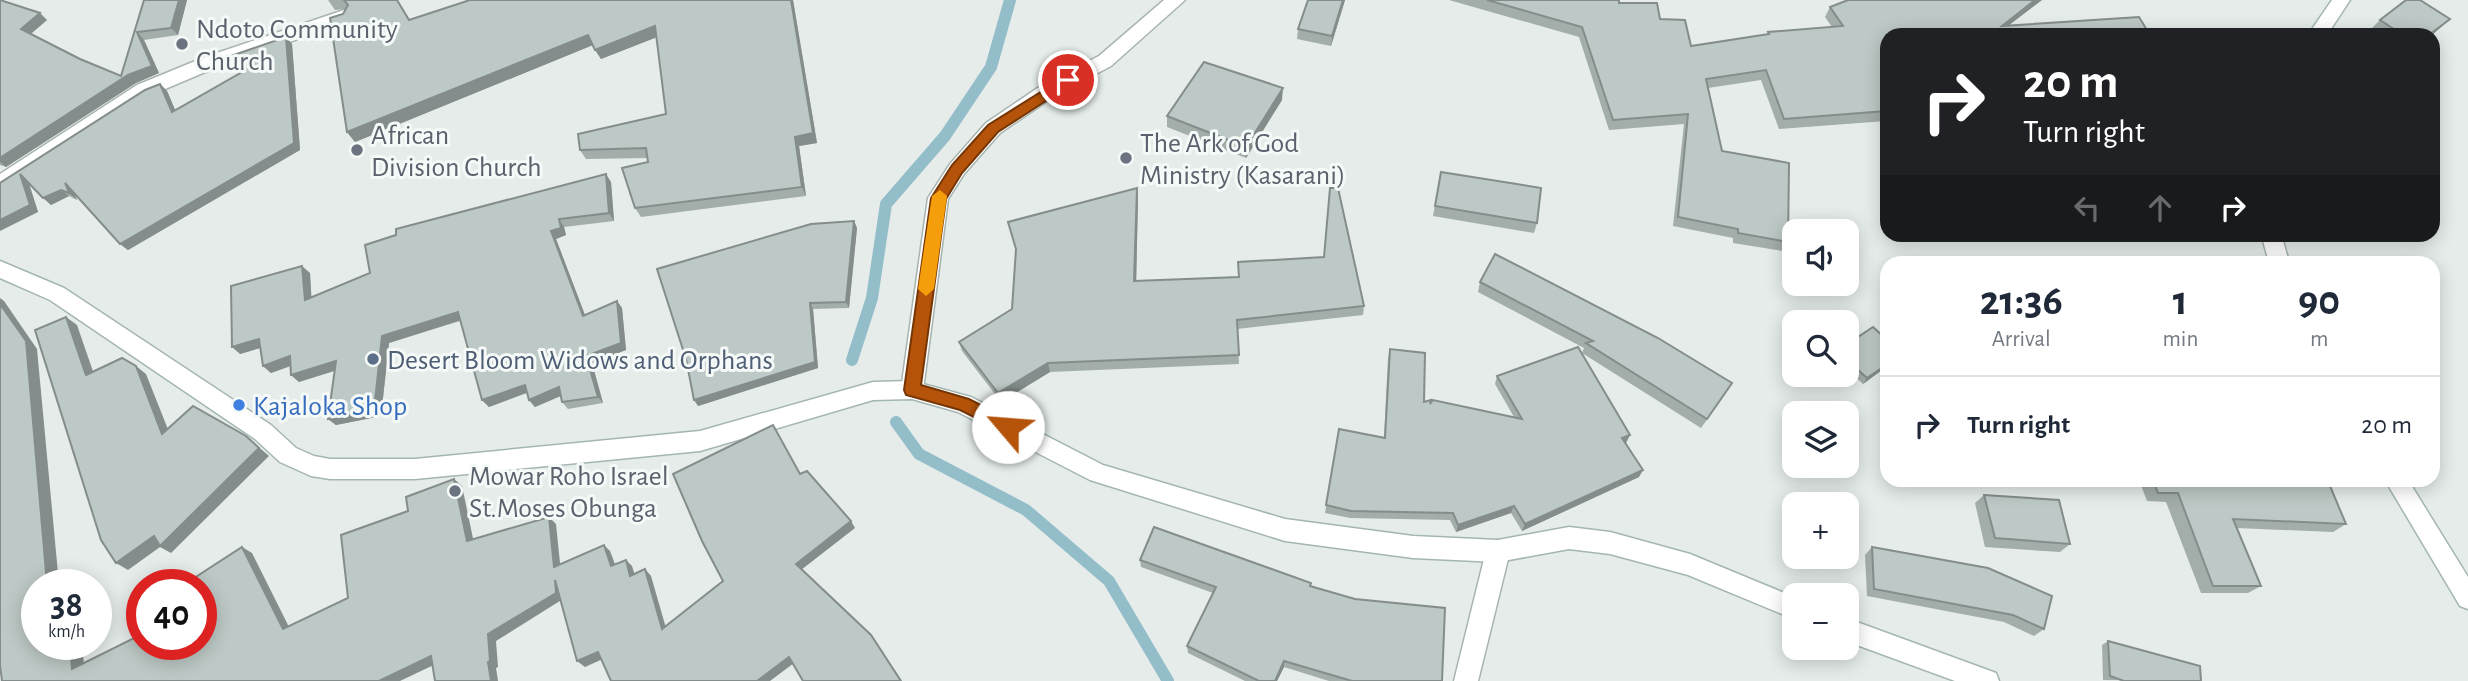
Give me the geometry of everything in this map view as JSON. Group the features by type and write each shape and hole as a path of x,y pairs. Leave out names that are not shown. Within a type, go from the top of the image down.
{"street":[{"path":"912,390 938,198 957,169 993,128 1049,90 1105,61 1176,0"},
{"path":"2322,28 2342,0"},
{"path":"0,184 144,90 211,62 344,16"},
{"path":"0,268 57,294 263,432 288,455 311,466 330,469 415,468 700,441 873,391 912,390 963,404 1098,472 1285,530 1413,547 1498,551 1569,538 1610,543 1690,565 1782,603"},
{"path":"2400,487 2468,598"},
{"path":"1466,681 1498,551"},
{"path":"1859,634 1987,681"}],"building":[{"path":"0,0 40,13 21,29 121,76 144,0 179,0 171,28 137,32 152,66 128,75 0,158"},
{"path":"344,0 397,0 409,20 470,0 791,0 813,133 795,137 802,187 635,208 622,168 648,162 646,148 580,150 578,134 666,114 655,26 595,50 588,35 347,132 330,18 343,14 348,5"},
{"path":"1308,0 1343,0 1332,36 1298,29"},
{"path":"1487,0 1619,0 1619,3 1657,3 1660,19 1685,20 1691,46 1769,34 1768,32 1843,26 1830,7 1848,0 2035,0 2002,26 2139,17 2146,28 1880,28 1880,111 1784,119 1766,70 1706,79 1722,151 1789,163 1788,219 1782,219 1782,241 1738,233 1738,229 1678,217 1688,114 1613,120 1582,27"},
{"path":"2406,0 2420,0 2450,19 2438,28 2392,28 2380,20"},
{"path":"286,37 294,143 120,244 65,183 69,193 61,190 43,198 20,174 30,205 0,220 0,183 145,90 160,84 172,112 242,72 228,57"},
{"path":"1204,62 1283,88 1246,147 1167,116"},
{"path":"1441,172 1541,188 1537,223 1435,206"},
{"path":"606,174 609,213 559,219 561,228 551,231 583,316 617,301 621,343 586,356 598,397 562,402 559,387 529,400 525,385 482,400 458,312 382,336 374,410 328,419 336,361 291,375 290,356 263,366 259,339 232,347 231,286 302,266 305,300 370,273 365,245 396,235 396,229"},
{"path":"1137,188 1134,281 1239,277 1238,262 1324,257 1330,188 1338,188 1364,306 1237,320 1239,355 1048,363 998,393 959,342 1012,309 1016,249 1008,222"},
{"path":"854,221 846,302 810,303 815,362 694,400 686,359 657,269 811,224"},
{"path":"1495,254 1658,338 1732,383 1707,419 1586,343 1593,341 1480,282"},
{"path":"0,304 26,341 46,569 21,569 21,660 71,660 72,669 90,660 112,660 112,649 126,642 126,660 217,660 217,569 208,569 242,547 283,629 348,598 341,535 408,511 406,497 454,479 467,541 549,517 554,567 604,545 611,566 626,560 630,576 645,569 662,629 723,581 673,474 773,425 800,474 807,471 851,521 796,564 871,635 901,681 803,681 789,657 757,681 611,681 598,652 577,661 555,580 556,593 488,634 491,681 435,681 431,656 379,681 2,681"},
{"path":"66,317 86,375 122,358 136,366 162,434 193,406 246,436 259,448 160,546 154,536 116,563 101,540 35,330"},
{"path":"1873,327 1880,333 1880,369 1867,378 1859,371 1859,336"},
{"path":"1578,347 1630,435 1622,438 1643,470 1525,524 1514,506 1458,525 1453,513 1351,511 1326,505 1339,429 1385,438 1390,349 1425,353 1424,402 1431,400 1430,404 1433,400 1522,419 1497,376"},
{"path":"2156,487 2330,487 2346,524 2233,519 2261,586 2213,586 2178,493 2158,493"},
{"path":"1984,495 2059,500 2070,544 1995,538"},
{"path":"1154,527 1311,583 1310,586 1355,599 1445,608 1442,681 1352,681 1284,661 1275,681 1259,681 1187,646 1216,587 1140,560"},
{"path":"1872,547 1988,568 2052,596 2044,629 2013,615 1874,589"},
{"path":"2108,641 2200,666 2201,681 2124,681 2110,676"}],"waterway":[{"path":"852,360 872,298 886,204 945,136 991,67 1010,0"},
{"path":"896,422 919,454 1026,510 1109,581 1168,681"}],"slow traffic":[{"path":"926,289 940,196"}],"place":[{"name":"Ndoto Community Church","path":"182,44"},
{"name":"African Division Church","path":"357,150"},
{"name":"The Ark of God Ministry (Kasarani)","path":"1126,158"},
{"name":"Desert Bloom Widows and Orphans","path":"373,359"},
{"name":"Kajaloka Shop","path":"239,405"},
{"name":"Mowar Roho Israel St.Moses Obunga","path":"455,491"}],"route":[{"path":"1008,427 963,404 912,390 938,198 957,169 993,128 1068,80"}]}
